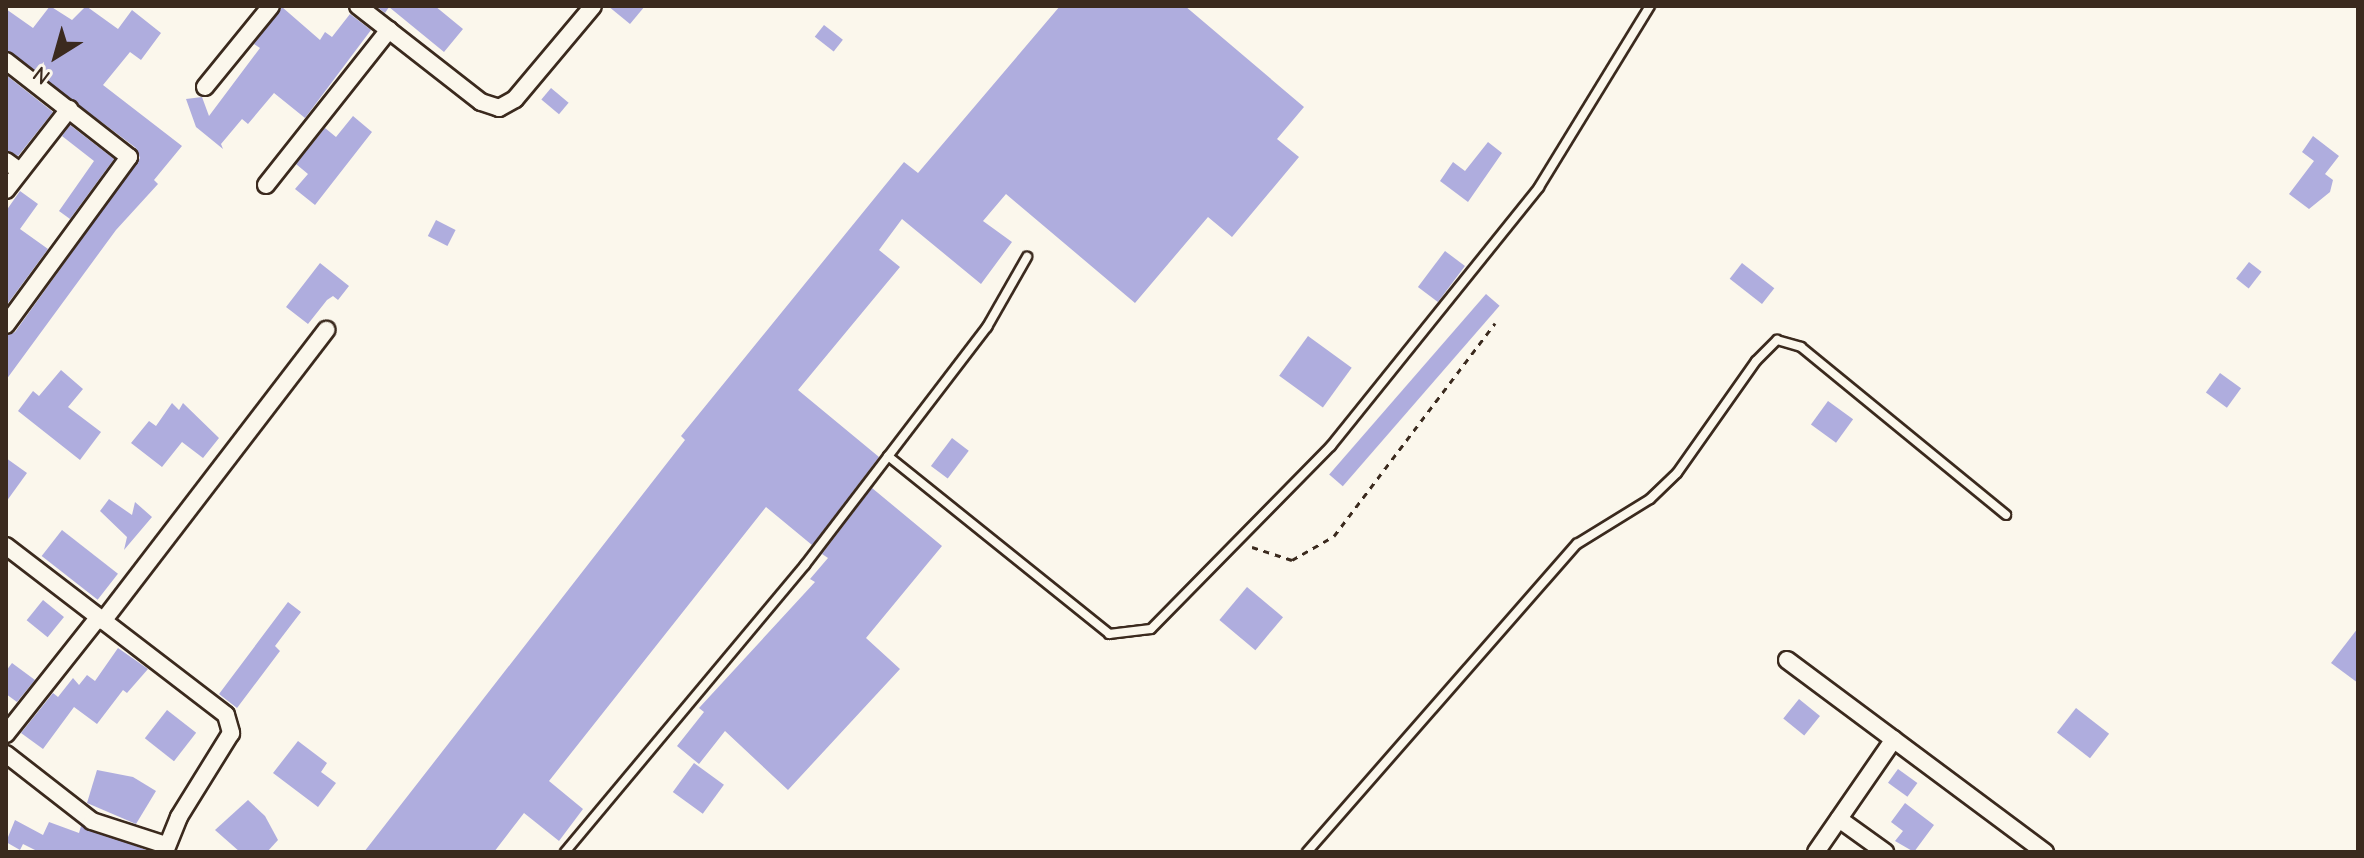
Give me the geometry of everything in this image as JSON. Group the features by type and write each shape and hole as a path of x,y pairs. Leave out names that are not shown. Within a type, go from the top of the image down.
{"street":[{"path":"205,87 271,6"},
{"path":"358,6 481,102 499,108 515,99 593,6"},
{"path":"266,185 389,30"},
{"path":"6,61 122,150 128,163 6,325"},
{"path":"6,190 69,109"},
{"path":"6,161 20,171"},
{"path":"6,734 101,620 326,330"},
{"path":"6,546 226,715 230,724 226,741 166,848 92,821 6,754"},
{"path":"1787,660 2045,852"},
{"path":"1816,852 1894,739"},
{"path":"1839,819 1885,852"}],"lane":[{"path":"888,456 1109,634 1151,629 1331,446 1539,187 1650,6"},
{"path":"565,852 805,565 987,327 1027,257"},
{"path":"1307,852 1577,544 1650,499 1677,473 1767,346 1777,340 1801,347 2006,515"}],"path":[{"path":"1237,542 1292,560 1334,536 1495,323"}],"building":[{"path":"50,6 72,20 86,6 118,29 132,10 161,33 141,60 130,52 103,85 182,146 154,180 158,184 116,230 6,380 6,336 15,332 140,158 136,148 6,50 6,9 33,28"},
{"path":"376,6 435,6 463,29 444,52 389,7 385,13"},
{"path":"608,6 645,6 630,24"},
{"path":"1060,6 1185,6 1304,107 1277,139 1299,157 1232,237 1208,217 1135,303 1006,194 983,221 1012,242 981,284 902,219 879,250 900,267 798,390 879,457 812,545 766,507 549,781 583,809 559,841 524,813 494,852 364,852 685,440 681,436 904,162 918,173"},
{"path":"282,7 320,40 325,32 332,37 350,14 371,30 305,118 274,93 248,124 242,119 221,144 223,149 196,127 186,99 202,97 209,116 260,48 254,44"},
{"path":"824,25 843,40 834,52 815,37"},
{"path":"6,75 53,112 18,156 6,150"},
{"path":"551,88 569,103 559,114 541,99"},
{"path":"353,116 372,132 315,205 295,189 308,174 296,164 325,128 336,137"},
{"path":"70,125 114,159 70,219 59,211 94,161 62,136"},
{"path":"2313,136 2339,156 2325,174 2333,180 2330,192 2309,209 2289,194 2314,161 2302,152"},
{"path":"1488,142 1502,153 1468,202 1440,181 1453,162 1465,171"},
{"path":"20,191 38,204 20,229 48,249 6,306 6,211"},
{"path":"436,220 456,230 447,246 428,236"},
{"path":"1445,251 1465,266 1438,302 1418,287"},
{"path":"2249,262 2262,272 2249,288 2236,279"},
{"path":"320,263 349,286 338,300 333,296 327,300 308,324 286,307"},
{"path":"1742,263 1774,288 1762,304 1730,279"},
{"path":"1486,294 1500,306 1343,486 1329,474"},
{"path":"1308,336 1352,368 1323,407 1279,376"},
{"path":"61,370 83,389 68,407 101,432 80,460 18,411 33,391 39,396"},
{"path":"2220,373 2241,388 2227,408 2206,392"},
{"path":"1828,401 1853,419 1836,443 1811,424"},
{"path":"172,403 179,410 183,403 219,438 203,458 182,442 162,467 131,443 149,421 156,426"},
{"path":"952,438 969,451 948,479 931,466"},
{"path":"6,458 27,473 6,502"},
{"path":"872,488 942,546 866,638 900,669 788,790 725,731 699,764 677,746 704,712 699,708 815,582 810,579 828,558 822,554"},
{"path":"109,499 132,515 135,502 152,517 124,550 127,537 100,511"},
{"path":"62,530 118,574 98,600 42,556"},
{"path":"1247,587 1283,617 1255,650 1219,620"},
{"path":"43,600 64,617 48,637 27,620"},
{"path":"288,602 301,612 275,646 280,651 237,708 219,694"},
{"path":"2358,628 2358,683 2331,663"},
{"path":"118,648 148,669 127,693 123,690 97,724 74,707 43,749 21,733 53,693 58,697 73,678 79,685 87,675 95,681"},
{"path":"12,663 35,680 17,702 6,694 6,671"},
{"path":"1799,699 1820,716 1804,735 1783,718"},
{"path":"2076,708 2109,734 2090,758 2057,732"},
{"path":"167,710 196,733 174,761 145,738"},
{"path":"298,741 327,763 321,772 336,783 318,807 273,773"},
{"path":"694,763 724,785 703,814 673,792"},
{"path":"1898,769 1917,783 1907,797 1888,783"},
{"path":"97,770 133,777 156,791 136,824 87,803"},
{"path":"248,800 265,816 278,840 267,852 240,852 215,830"},
{"path":"1905,803 1934,825 1914,852 1895,841 1903,831 1891,822"},
{"path":"15,820 43,835 49,822 79,833 81,826 152,852 39,852 23,844 20,850 6,842"}]}
